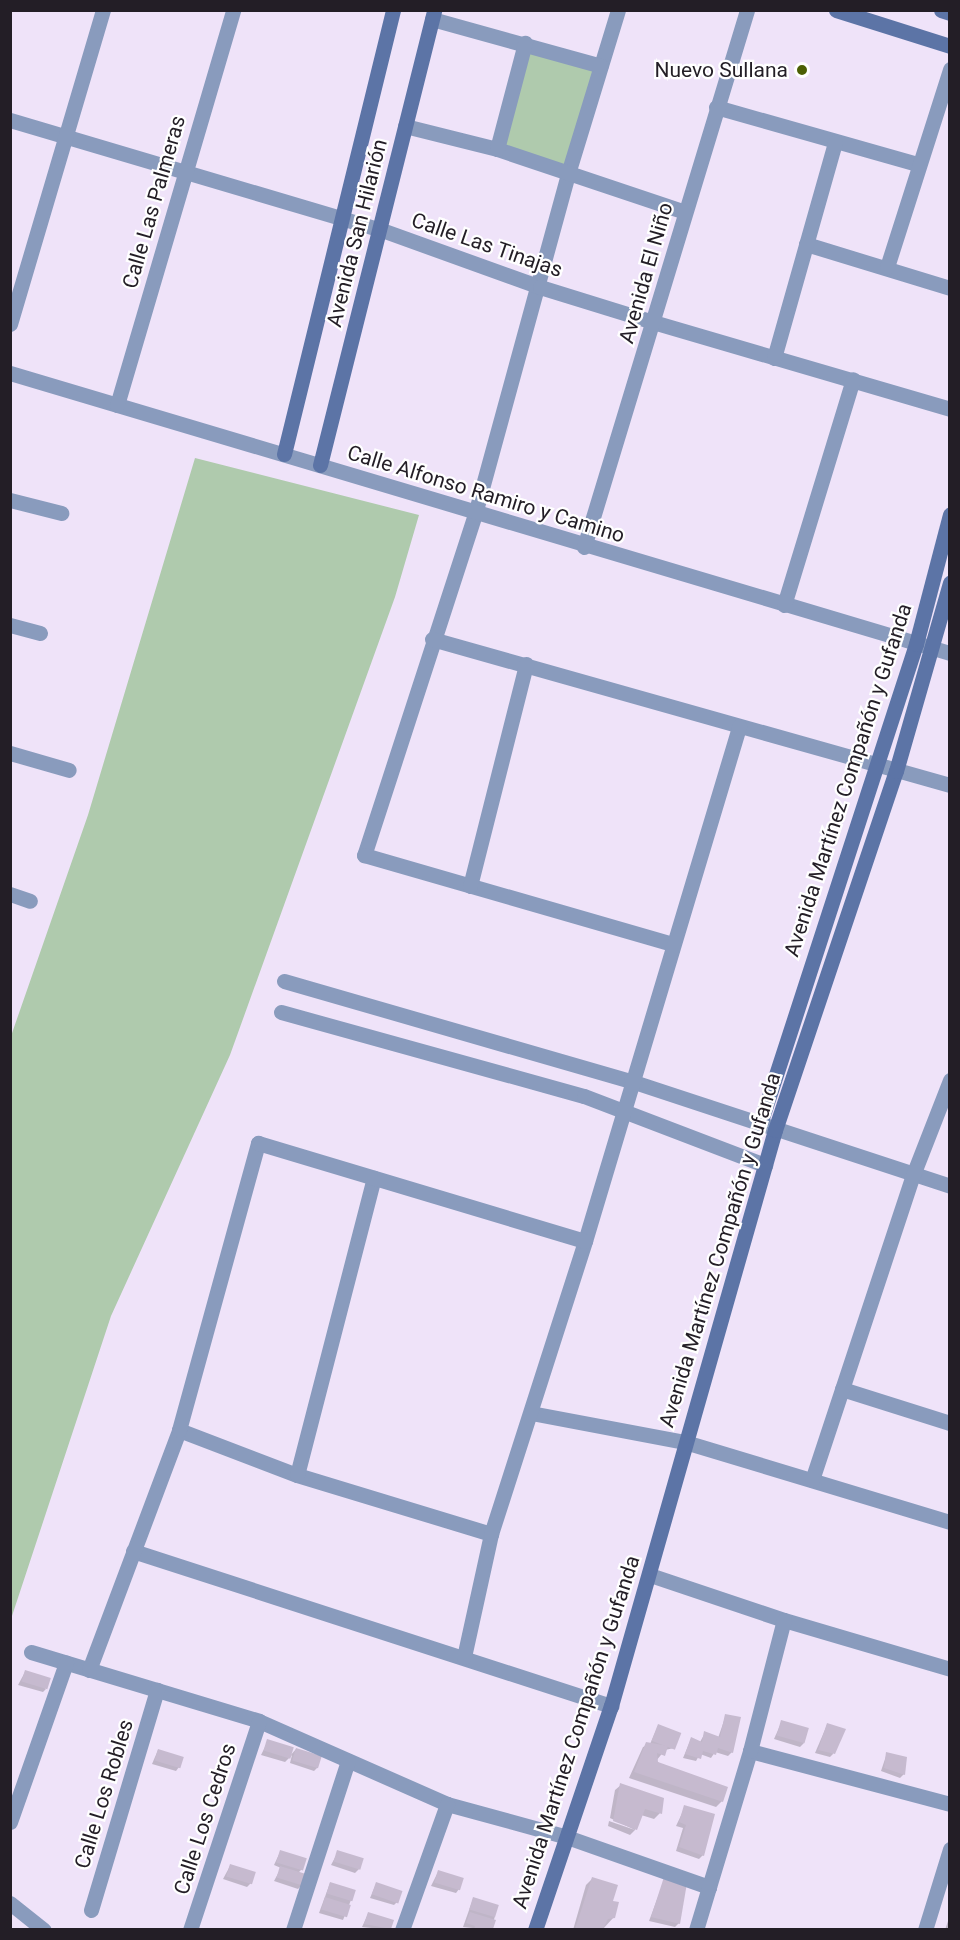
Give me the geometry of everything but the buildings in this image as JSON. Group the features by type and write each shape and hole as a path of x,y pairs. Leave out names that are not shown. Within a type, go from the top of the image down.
{"street":[{"path":"10,324 103,10"},
{"name":"Calle Las Palmeras","path":"117,405 233,10"},
{"name":"Avenida San Hilarión","path":"284,454 393,10"},
{"path":"618,10 568,174 540,287 476,511 432,639 364,855 672,944"},
{"name":"Avenida El Niño","path":"584,547 747,10"},
{"path":"836,10 950,46"},
{"path":"941,10 950,13"},
{"path":"433,15 601,66"},
{"name":"Avenida San Hilarión","path":"321,465 433,15"},
{"path":"497,149 525,43"},
{"path":"887,267 950,69"},
{"path":"716,107 918,164"},
{"name":"Calle Las Tinajas","path":"10,120 379,229 540,287 950,409"},
{"path":"405,126 497,149 686,212"},
{"path":"774,358 835,142"},
{"path":"806,244 950,288"},
{"name":"Calle Alfonso Ramiro y Camino","path":"10,373 476,511 584,547 950,653"},
{"path":"784,605 853,379"},
{"path":"10,500 61,513"},
{"name":"Avenida Martínez Compañón y Gufanda","path":"760,1124 916,644 950,514"},
{"name":"Avenida Martínez Compañón y Gufanda","path":"535,1929 564,1836 611,1706 775,1130 896,771 950,583"},
{"path":"10,625 39,633"},
{"path":"432,639 950,785"},
{"path":"470,886 526,664"},
{"path":"464,1657 491,1534 585,1241 672,944 739,727"},
{"path":"10,753 69,770"},
{"path":"10,894 30,901"},
{"path":"284,981 631,1081 950,1186"},
{"path":"281,1012 623,1110 765,1165"},
{"path":"812,1480 913,1175 950,1080"},
{"path":"89,1670 179,1430 258,1143 585,1241"},
{"path":"297,1475 374,1178"},
{"path":"842,1389 950,1424"},
{"path":"531,1413 685,1442 950,1522"},
{"path":"179,1430 297,1475 491,1534"},
{"path":"133,1551 611,1706"},
{"path":"650,1575 784,1620 950,1669"},
{"path":"696,1929 750,1751 784,1620"},
{"path":"31,1652 259,1721 447,1804 564,1836 709,1887"},
{"path":"10,1822 66,1663"},
{"name":"Calle Los Robles","path":"91,1910 157,1690"},
{"name":"Calle Los Cedros","path":"190,1929 259,1721"},
{"path":"750,1751 950,1804"},
{"path":"293,1929 348,1761"},
{"path":"402,1929 447,1804"},
{"path":"925,1929 950,1849"},
{"path":"10,1903 44,1929"}],"green space":[{"path":"525,43 601,66 568,171 493,148"},
{"path":"195,458 419,515 395,597 230,1055 111,1316 11,1619 11,1036 88,815"}],"place":[{"name":"Nuevo Sullana","path":"802,70"}]}
